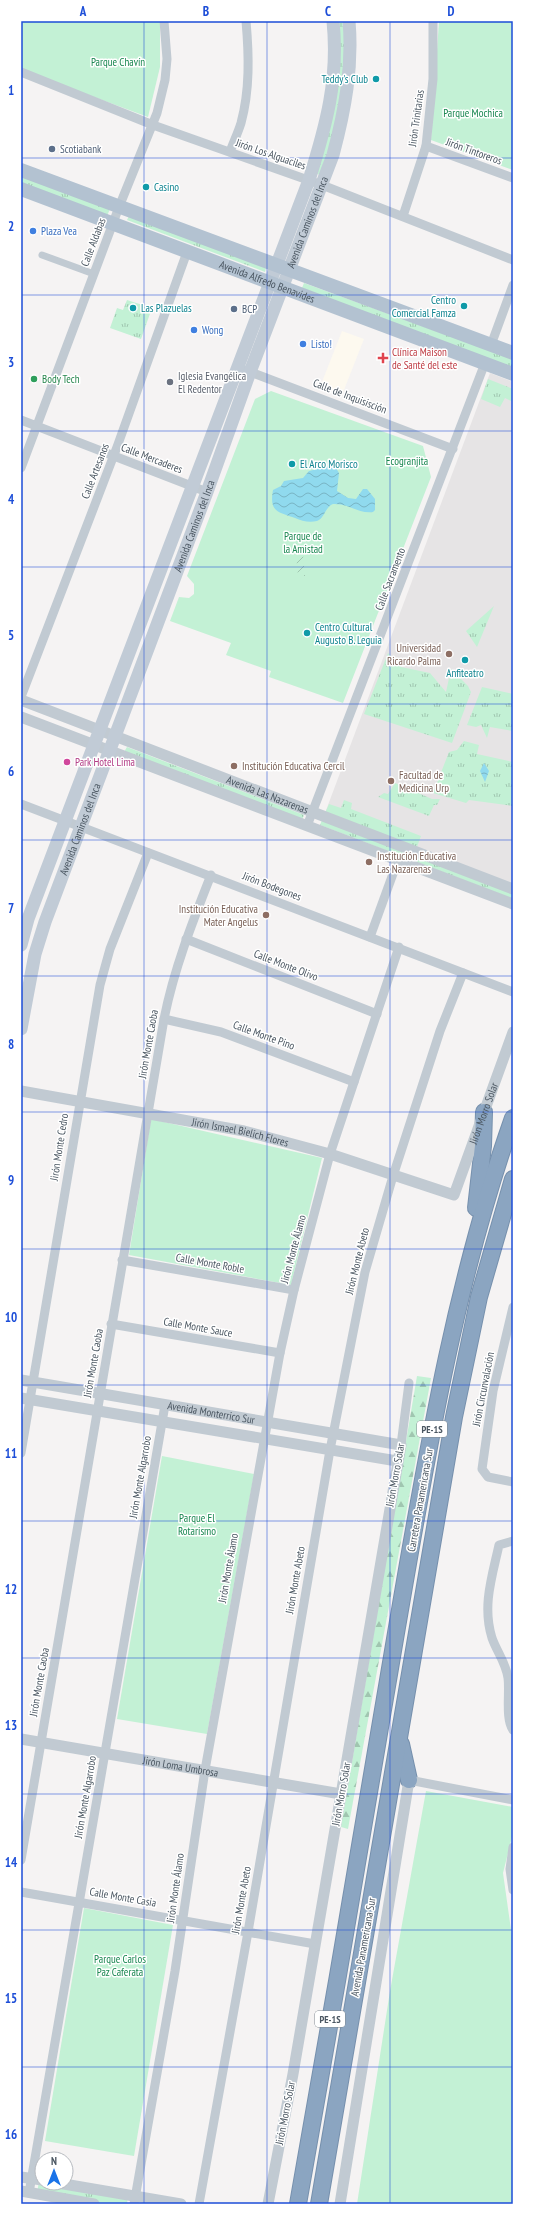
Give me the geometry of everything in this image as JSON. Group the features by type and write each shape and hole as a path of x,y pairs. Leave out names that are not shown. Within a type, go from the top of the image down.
{"highway":[{"path":"471,1254 483,1146 484,1112"},
{"name":"Carretera Panamericana Sur","path":"377,1747 451,1332 471,1254 513,1118"},
{"name":"Carretera Panamericana Sur","path":"399,1737 428,1560 470,1337 492,1250 513,1179"},
{"path":"399,1737 409,1780"},
{"name":"Avenida Panamericana Sur","path":"319,2204 399,1737"},
{"name":"Avenida Panamericana Sur","path":"298,2204 377,1747"}],"main road":[{"name":"Avenida Caminos del Inca","path":"21,1029 35,954 45,922 82,828 114,736 208,492 269,281 309,180 326,126 332,88 334,36 333,21"},
{"name":"Avenida Caminos del Inca","path":"21,945 28,919 192,486 283,286 322,185 340,128 347,90 350,71 349,21"},
{"name":"Avenida Alfredo Benavides","path":"21,170 289,271 513,353"},
{"name":"Avenida Alfredo Benavides","path":"21,189 187,252 283,286 513,374"}],"street":[{"name":"Calle Aldabas","path":"21,468 113,223 153,125 165,80 167,59 164,21"},
{"path":"230,152 241,124 246,96 249,66 246,21"},
{"name":"Jirón Trinitarias","path":"403,216 426,146 433,79 433,21"},
{"name":"Jirón Los Alguaciles","path":"21,72 153,125 309,180 513,260"},
{"name":"Jirón Tintoreros","path":"426,146 513,178"},
{"name":"Calle Artesanos","path":"21,697 114,457 187,252"},
{"path":"42,255 94,274"},
{"path":"491,345 513,284"},
{"name":"Calle Sacramento","path":"307,826 453,449 484,363"},
{"name":"Calle de Inquisisción","path":"244,370 453,449"},
{"name":"Calle Mercaderes","path":"21,420 208,492"},
{"name":"Avenida Las Nazarenas","path":"21,700 513,889"},
{"name":"Avenida Las Nazarenas","path":"21,717 513,904"},
{"name":"Jirón Bodegones","path":"21,804 148,853 211,875 513,992"},
{"name":"Jirón Monte Cedro","path":"21,1453 26,1399 33,1382 79,1100 100,985 110,949 148,853"},
{"path":"370,936 398,860"},
{"name":"Jirón Monte Caoba","path":"21,1860 164,1019 172,983 186,939 211,875"},
{"name":"Calle Monte Olivo","path":"186,939 377,1014"},
{"name":"Jirón Monte Álamo","path":"135,2200 183,1920 205,1770 266,1422 280,1353 294,1290 330,1154 398,947"},
{"name":"Jirón Monte Abeto","path":"199,2204 248,1932 333,1433 365,1272 392,1176 440,1030 463,973"},
{"name":"Calle Monte Pino","path":"164,1019 221,1032 354,1082"},
{"name":"Jirón Morro Solar","path":"454,1195 513,1032"},
{"name":"Jirón Ismael Bielich Flores","path":"21,1091 149,1112 244,1131 330,1154 392,1176 454,1195"},
{"name":"Calle Monte Roble","path":"122,1260 294,1290"},
{"name":"Jirón Circunvalación","path":"513,1307 493,1391 482,1469 485,1475 495,1479 513,1482"},
{"name":"Calle Monte Sauce","path":"111,1324 280,1353"},
{"name":"Avenida Monterrico Sur","path":"21,1380 401,1445"},
{"name":"Jirón Morro Solar","path":"268,2204 315,1944 397,1461 401,1445 409,1383"},
{"name":"Avenida Monterrico Sur","path":"26,1399 397,1461"},
{"name":"Jirón Monte Algarrobo","path":"25,2192 32,2178 165,1405"},
{"path":"513,1541 499,1545 487,1600 487,1617 492,1639 503,1659 508,1678 510,1721 513,1730"},
{"name":"Jirón Loma Umbrosa","path":"21,1739 341,1794"},
{"path":"409,1780 513,1800"},
{"name":"Avenida Panamericana Sur","path":"340,2204 409,1780"},
{"path":"513,1847 510,1869 513,1890"},
{"name":"Calle Monte Casia","path":"21,1892 315,1944"},
{"path":"74,2187 135,2200 181,2204"},
{"path":"292,2204 301,2188"},
{"path":"25,2192 94,2204"}],"shaded area":[{"path":"342,331 364,339 342,395 320,387"},
{"name":"Universidad Ricardo Palma","path":"490,373 513,382 513,884 325,813"}],"green space":[{"name":"Parque Chavín","path":"21,21 160,21 160,67 148,117 21,70"},
{"path":"337,21 343,21 346,57 336,127 320,175 315,173"},
{"name":"Parque Mochica","path":"439,21 513,21 513,170 431,140"},
{"path":"21,175 110,209 107,216 21,183"},
{"path":"129,216 266,268 265,272 127,220"},
{"path":"304,283 513,359 513,369 302,288"},
{"path":"127,300 152,308 141,339 110,328 117,308 123,310"},
{"path":"488,379 513,389 513,402 505,398 500,407 481,399"},
{"name":"Parque de la Amistad","path":"271,391 423,446 431,477 343,703 269,677 271,671 226,655 231,643 170,621 179,597 189,598 194,594 194,584 187,576 255,399"},
{"path":"302,543 305,576 298,576 295,544"},
{"path":"494,606 477,647 466,631"},
{"path":"388,653 401,667 430,673 446,692 451,669 468,686 471,692 452,743 364,714"},
{"path":"482,687 513,694 513,731 490,727 487,738 481,725 476,727 467,725"},
{"path":"464,741 479,745 477,754 513,762 513,806 469,800 466,803 433,793 449,752 457,750"},
{"path":"127,747 304,815 302,820 124,752"},
{"path":"395,783 432,799 440,799 437,805 434,805 429,816 378,797 384,793 388,794"},
{"path":"344,800 352,803 351,809 421,836 417,847 325,813 329,804 341,808"},
{"path":"322,820 513,893 513,899 320,825"},
{"path":"151,1119 322,1158 291,1285 129,1255"},
{"path":"417,1376 431,1378 348,1829 341,1827"},
{"name":"Parque El Rotarismo","path":"162,1456 254,1474 207,1734 117,1719"},
{"path":"426,1791 513,1807 513,1833 503,1873 513,1944 513,2204 357,2204 390,1991"},
{"name":"Parque Carlos Paz Caferata","path":"84,1908 173,1925 134,2156 45,2141"},
{"path":"74,2188 128,2196 127,2204 100,2204 37,2193 37,2191 74,2191"}],"water":[{"path":"334,465 339,473 337,491 348,498 356,499 363,489 367,489 375,499 375,510 373,512 333,504 330,505 320,520 308,522 276,510 272,503 273,490 281,486 284,481 303,478 309,471"},
{"path":"484,763 489,771 485,782 480,771"}],"place":[{"name":"Teddy's Club","path":"376,79"},
{"name":"Scotiabank","path":"52,149"},
{"name":"Casino","path":"146,187"},
{"name":"Plaza Vea","path":"33,231"},
{"name":"Centro Comercial Famza","path":"464,306"},
{"name":"Las Plazuelas","path":"133,308"},
{"name":"BCP","path":"234,309"},
{"name":"Wong","path":"194,330"},
{"name":"Listo!","path":"303,344"},
{"name":"Clínica Maison de Santé del este","path":"383,358"},
{"name":"Body Tech","path":"34,379"},
{"name":"Iglesia Evangélica El Redentor","path":"170,382"},
{"name":"El Arco Morisco","path":"292,464"},
{"name":"Centro Cultural Augusto B. Leguia","path":"307,633"},
{"name":"Universidad Ricardo Palma","path":"449,654"},
{"name":"Anfiteatro","path":"465,660"},
{"name":"Park Hotel Lima","path":"67,762"},
{"name":"Institución Educativa Cercil","path":"234,766"},
{"name":"Facultad de Medicina Urp","path":"391,781"},
{"name":"Institución Educativa Las Nazarenas","path":"369,862"},
{"name":"Institución Educativa Mater Angelus","path":"266,915"}],"park label":[{"name":"Ecogranjita","path":"407,461"}]}
